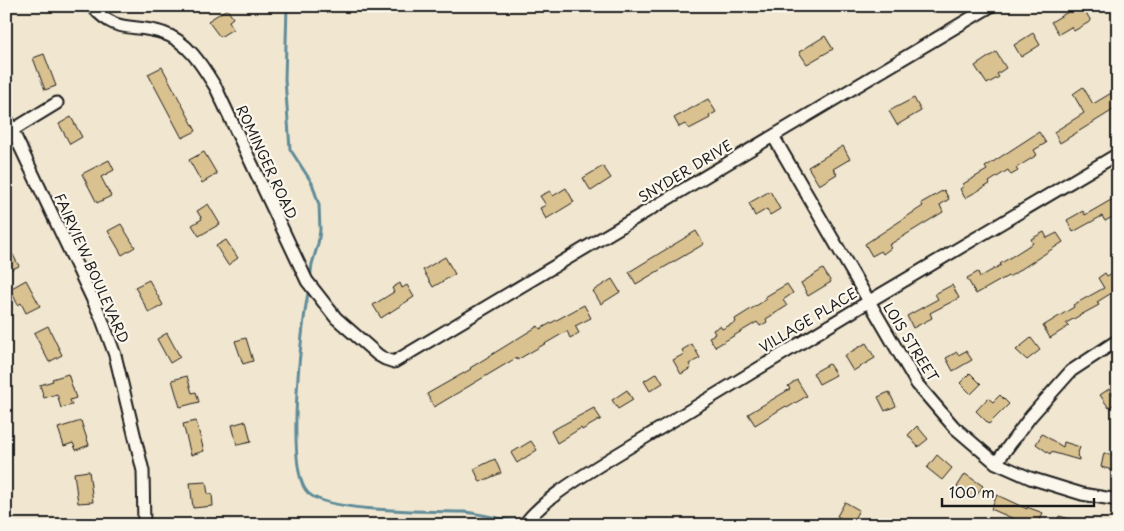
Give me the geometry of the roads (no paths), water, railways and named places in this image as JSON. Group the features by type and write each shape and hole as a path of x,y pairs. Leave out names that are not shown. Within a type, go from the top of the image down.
{"street":[{"name":"ROMINGER ROAD","path":"92,6 108,22 130,28 162,32 182,44 204,68 216,88 307,281 336,318 353,334 385,360 394,362"},
{"name":"SNYDER DRIVE","path":"394,362 991,6"},
{"path":"11,131 56,103"},
{"name":"FAIRVIEW BOULEVARD","path":"6,117 101,317 115,355 143,471 144,525"},
{"name":"LOIS STREET","path":"773,136 916,384 954,428 996,462 1030,478 1082,494 1118,500"},
{"name":"VILLAGE PLACE","path":"524,525 530,516 568,485 868,302 1118,154"},
{"path":"996,462 1031,416 1071,371 1118,340"}],"waterway":[{"path":"287,6 285,79 290,149 312,183 319,205 320,230 310,279"},
{"path":"309,288 299,362 296,427 297,456 301,479 308,493 319,500 358,508 464,512 524,522"}]}
